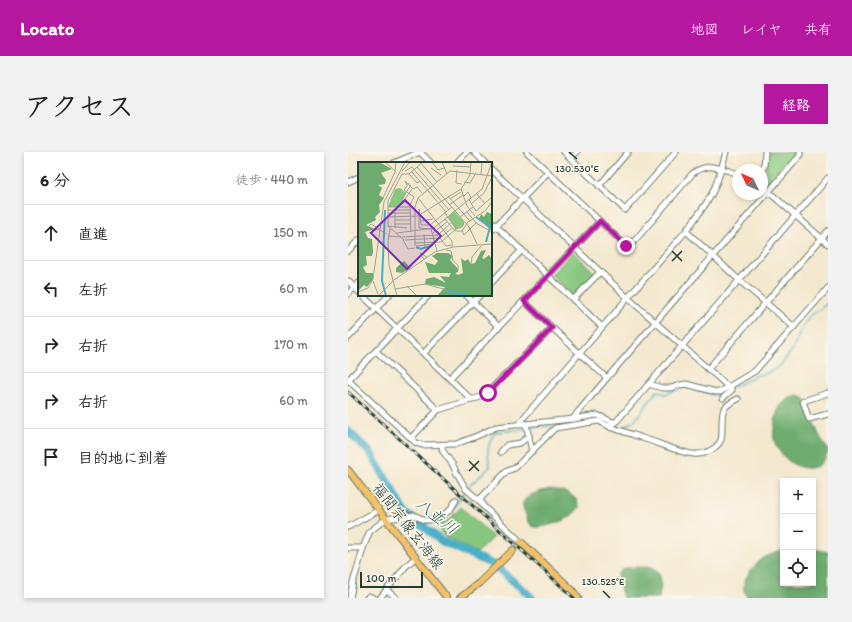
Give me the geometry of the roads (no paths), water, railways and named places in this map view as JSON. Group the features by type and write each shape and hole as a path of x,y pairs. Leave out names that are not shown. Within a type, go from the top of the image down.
{"main road":[{"name":"福間宗像玄海線","path":"348,470 447,598"},
{"path":"521,542 572,590 578,598"},
{"path":"460,598 479,583 513,550"}],"street":[{"path":"396,162 420,152 430,162"},
{"path":"457,162 467,152"},
{"path":"474,152 484,162"},
{"path":"527,152 626,246 630,246 698,170 706,167 714,167 732,172"},
{"path":"564,152 625,210 676,152"},
{"path":"571,158 577,152"},
{"path":"599,186 628,152"},
{"path":"519,425 579,353 686,231 709,198 716,185 726,152"},
{"path":"764,164 765,152"},
{"path":"800,152 800,156 768,192 828,244"},
{"path":"492,170 628,298 708,370 728,386 732,390 723,398"},
{"path":"492,230 548,172"},
{"path":"348,182 358,177"},
{"path":"479,500 507,471 515,468 555,428 599,422 608,427 615,423 828,178"},
{"path":"573,419 761,200"},
{"path":"450,378 600,221"},
{"path":"492,222 602,327"},
{"path":"686,231 739,280 794,327"},
{"path":"708,370 828,231"},
{"path":"348,251 358,241"},
{"path":"492,282 522,250"},
{"path":"574,300 600,272"},
{"path":"348,281 358,291"},
{"path":"348,294 358,284"},
{"path":"649,384 662,388 671,388 686,384 720,392 728,386 755,372 828,288"},
{"path":"363,296 472,400"},
{"path":"348,338 388,296"},
{"path":"428,296 348,380 416,443 422,445 456,444 478,436 496,427 597,415 612,425 660,445 692,454 703,453 713,449 721,439 723,411 725,406 738,399"},
{"path":"467,296 499,327"},
{"path":"424,353 479,296"},
{"path":"524,301 607,378"},
{"path":"411,438 438,410 484,396 488,393 552,328"},
{"path":"376,351 438,410"},
{"path":"828,393 803,401 809,420 828,414"},
{"path":"526,424 532,451"},
{"path":"501,452 507,445 520,443 529,436"},
{"path":"443,445 442,450 453,465 466,489 521,542"},
{"path":"351,598 353,582 363,548 370,531 386,519 414,515 424,520 430,520 443,515 450,510 456,500"},
{"path":"348,527 379,510"},
{"path":"348,548 363,548"},
{"path":"380,598 406,566 416,557"},
{"path":"387,590 396,598"},
{"path":"367,598 369,596 373,598"}],"waterway":[{"path":"732,388 755,376 779,367 793,349 800,332 809,317 828,303"},
{"path":"619,427 621,428 634,421 657,391 665,394 686,387 719,396 727,391"},
{"path":"529,428 553,426"},
{"path":"467,488 490,467 488,449 490,440 496,432 525,429"},
{"name":"八並川","path":"348,431 370,452 406,513 443,542 494,565 532,598"},
{"path":"436,520 447,515 465,491"},
{"name":"八並川","path":"417,522 424,524 429,522"}],"railway":[{"path":"348,392 574,598"}]}
